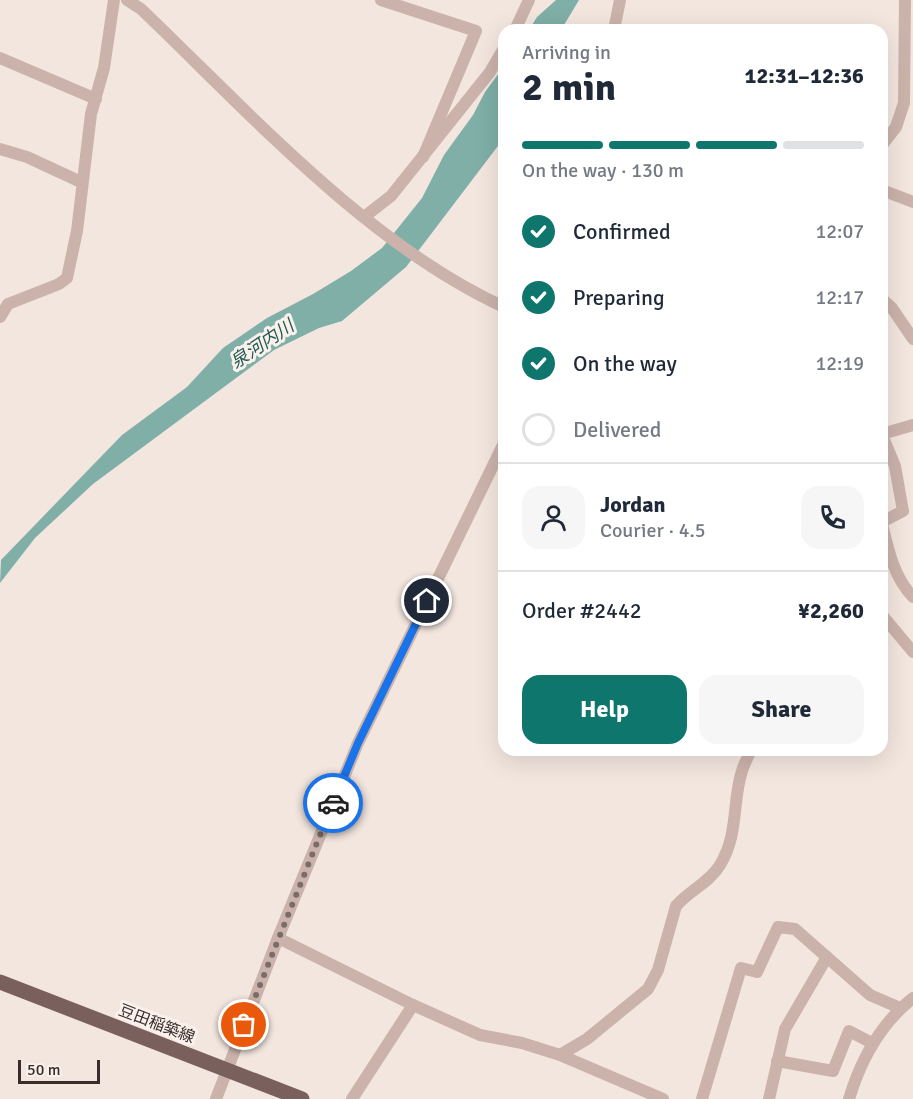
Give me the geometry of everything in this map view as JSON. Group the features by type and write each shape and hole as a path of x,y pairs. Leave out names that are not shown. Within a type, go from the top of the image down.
{"main road":[{"name":"豆田稲築線","path":"0,982 302,1099"}],"street":[{"path":"0,317 4,302 59,284 67,278 77,231 81,182 91,114 104,68 114,0"},
{"path":"127,0 141,9 291,153 364,217 430,266 498,305"},
{"path":"381,0 476,31 423,157"},
{"path":"518,24 530,0"},
{"path":"615,24 620,0"},
{"path":"888,137 896,127 904,103 905,0"},
{"path":"0,57 96,99"},
{"path":"364,217 391,196 490,72 498,58"},
{"path":"0,149 27,157 81,182"},
{"path":"888,192 913,202"},
{"path":"888,304 913,339"},
{"path":"888,432 913,425"},
{"path":"888,449 895,466 903,511 888,520"},
{"path":"216,1099 278,938 358,743 498,455"},
{"path":"888,560 913,597"},
{"path":"888,622 913,652"},
{"path":"560,1056 587,1039 604,1023 626,1009 654,981 676,906 723,861 735,823 741,773 748,756"},
{"path":"702,1099 741,968 757,972 778,927 795,929 870,995 900,1008"},
{"path":"278,938 413,1005 480,1035 522,1043 560,1056 663,1099"},
{"path":"769,1099 785,1029 827,957"},
{"path":"849,1099 872,1043 900,1008 913,998"},
{"path":"352,1099 413,1005"},
{"path":"777,1061 833,1071 849,1031 872,1043"}],"water":[{"path":"556,0 579,0 565,24 533,24"},
{"name":"泉河内川","path":"498,74 498,146 406,267 342,321 319,328 274,350 93,484 35,538 0,583 1,560 122,435 187,387 223,348 267,318 351,271 382,248 422,198 444,155 473,115"}],"way so far":[{"path":"244,1025 333,803"}],"route":[{"path":"333,803 358,743 427,601"}]}
